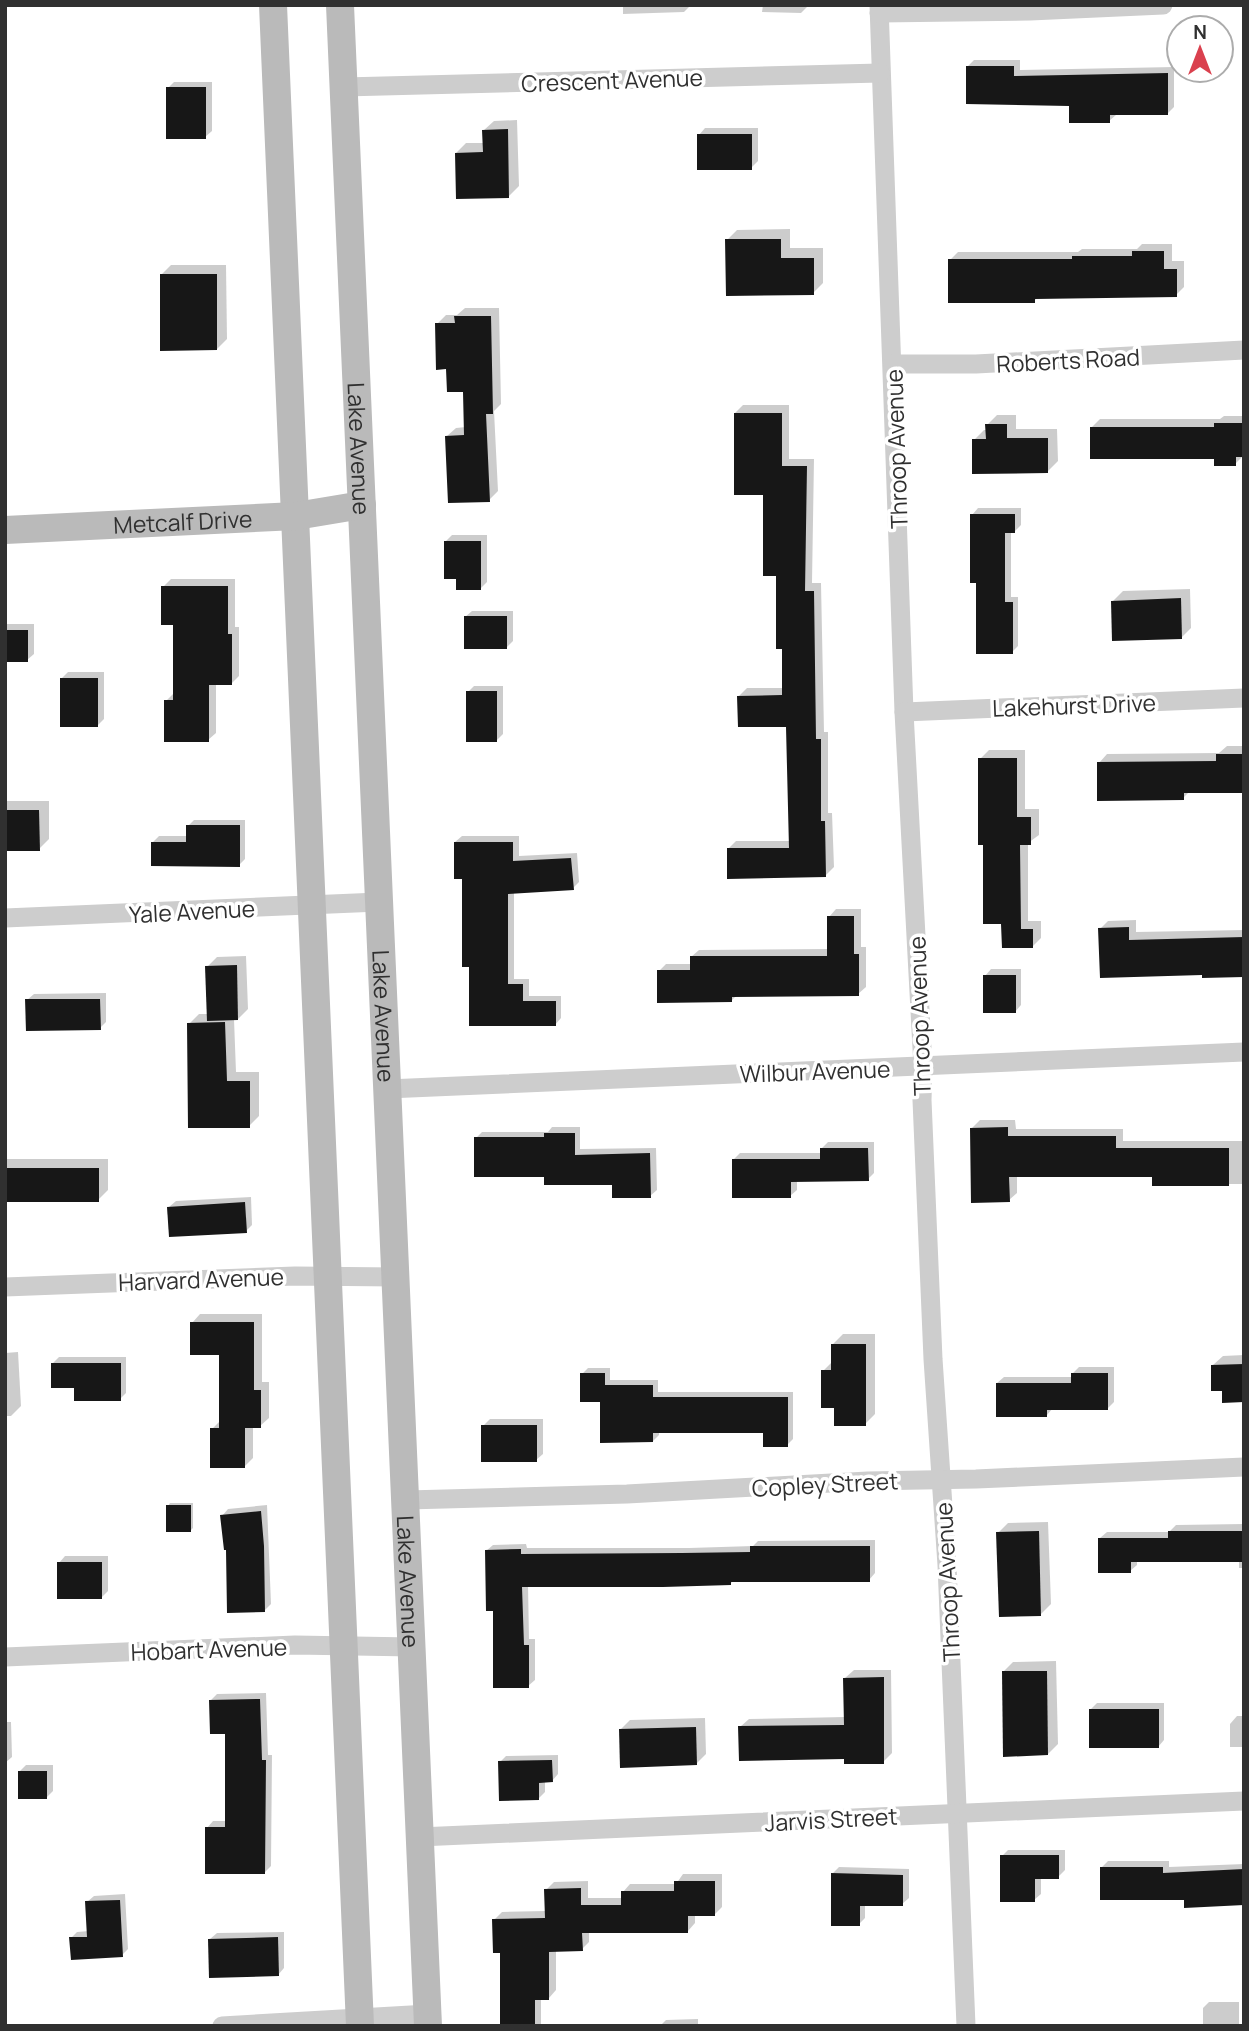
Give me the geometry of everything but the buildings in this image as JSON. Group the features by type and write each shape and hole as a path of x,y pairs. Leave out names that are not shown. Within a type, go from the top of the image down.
{"main road":[{"path":"273,5 360,2022"},
{"name":"Lake Avenue","path":"340,5 419,1762 419,1837 428,2020"},
{"name":"Metcalf Drive","path":"5,530 296,516 362,505"}],"street":[{"path":"879,9 1030,11 1163,5"},
{"name":"Throop Avenue","path":"879,9 904,712 923,1067 922,1100 933,1346 956,1753 956,1813 966,2026"},
{"name":"Crescent Avenue","path":"344,87 828,73 880,74"},
{"name":"Roberts Road","path":"893,364 976,364 1244,350"},
{"name":"Lakehurst Drive","path":"904,712 1244,698"},
{"name":"Yale Avenue","path":"5,918 379,902"},
{"name":"Wilbur Avenue","path":"387,1090 1244,1052"},
{"name":"Harvard Avenue","path":"5,1287 295,1276 397,1277"},
{"name":"Copley Street","path":"407,1500 627,1494 942,1478 976,1479 1244,1467"},
{"name":"Hobart Avenue","path":"5,1657 295,1645 413,1647"},
{"name":"Jarvis Street","path":"419,1837 1244,1801"},
{"path":"222,2026 428,2020"}]}
